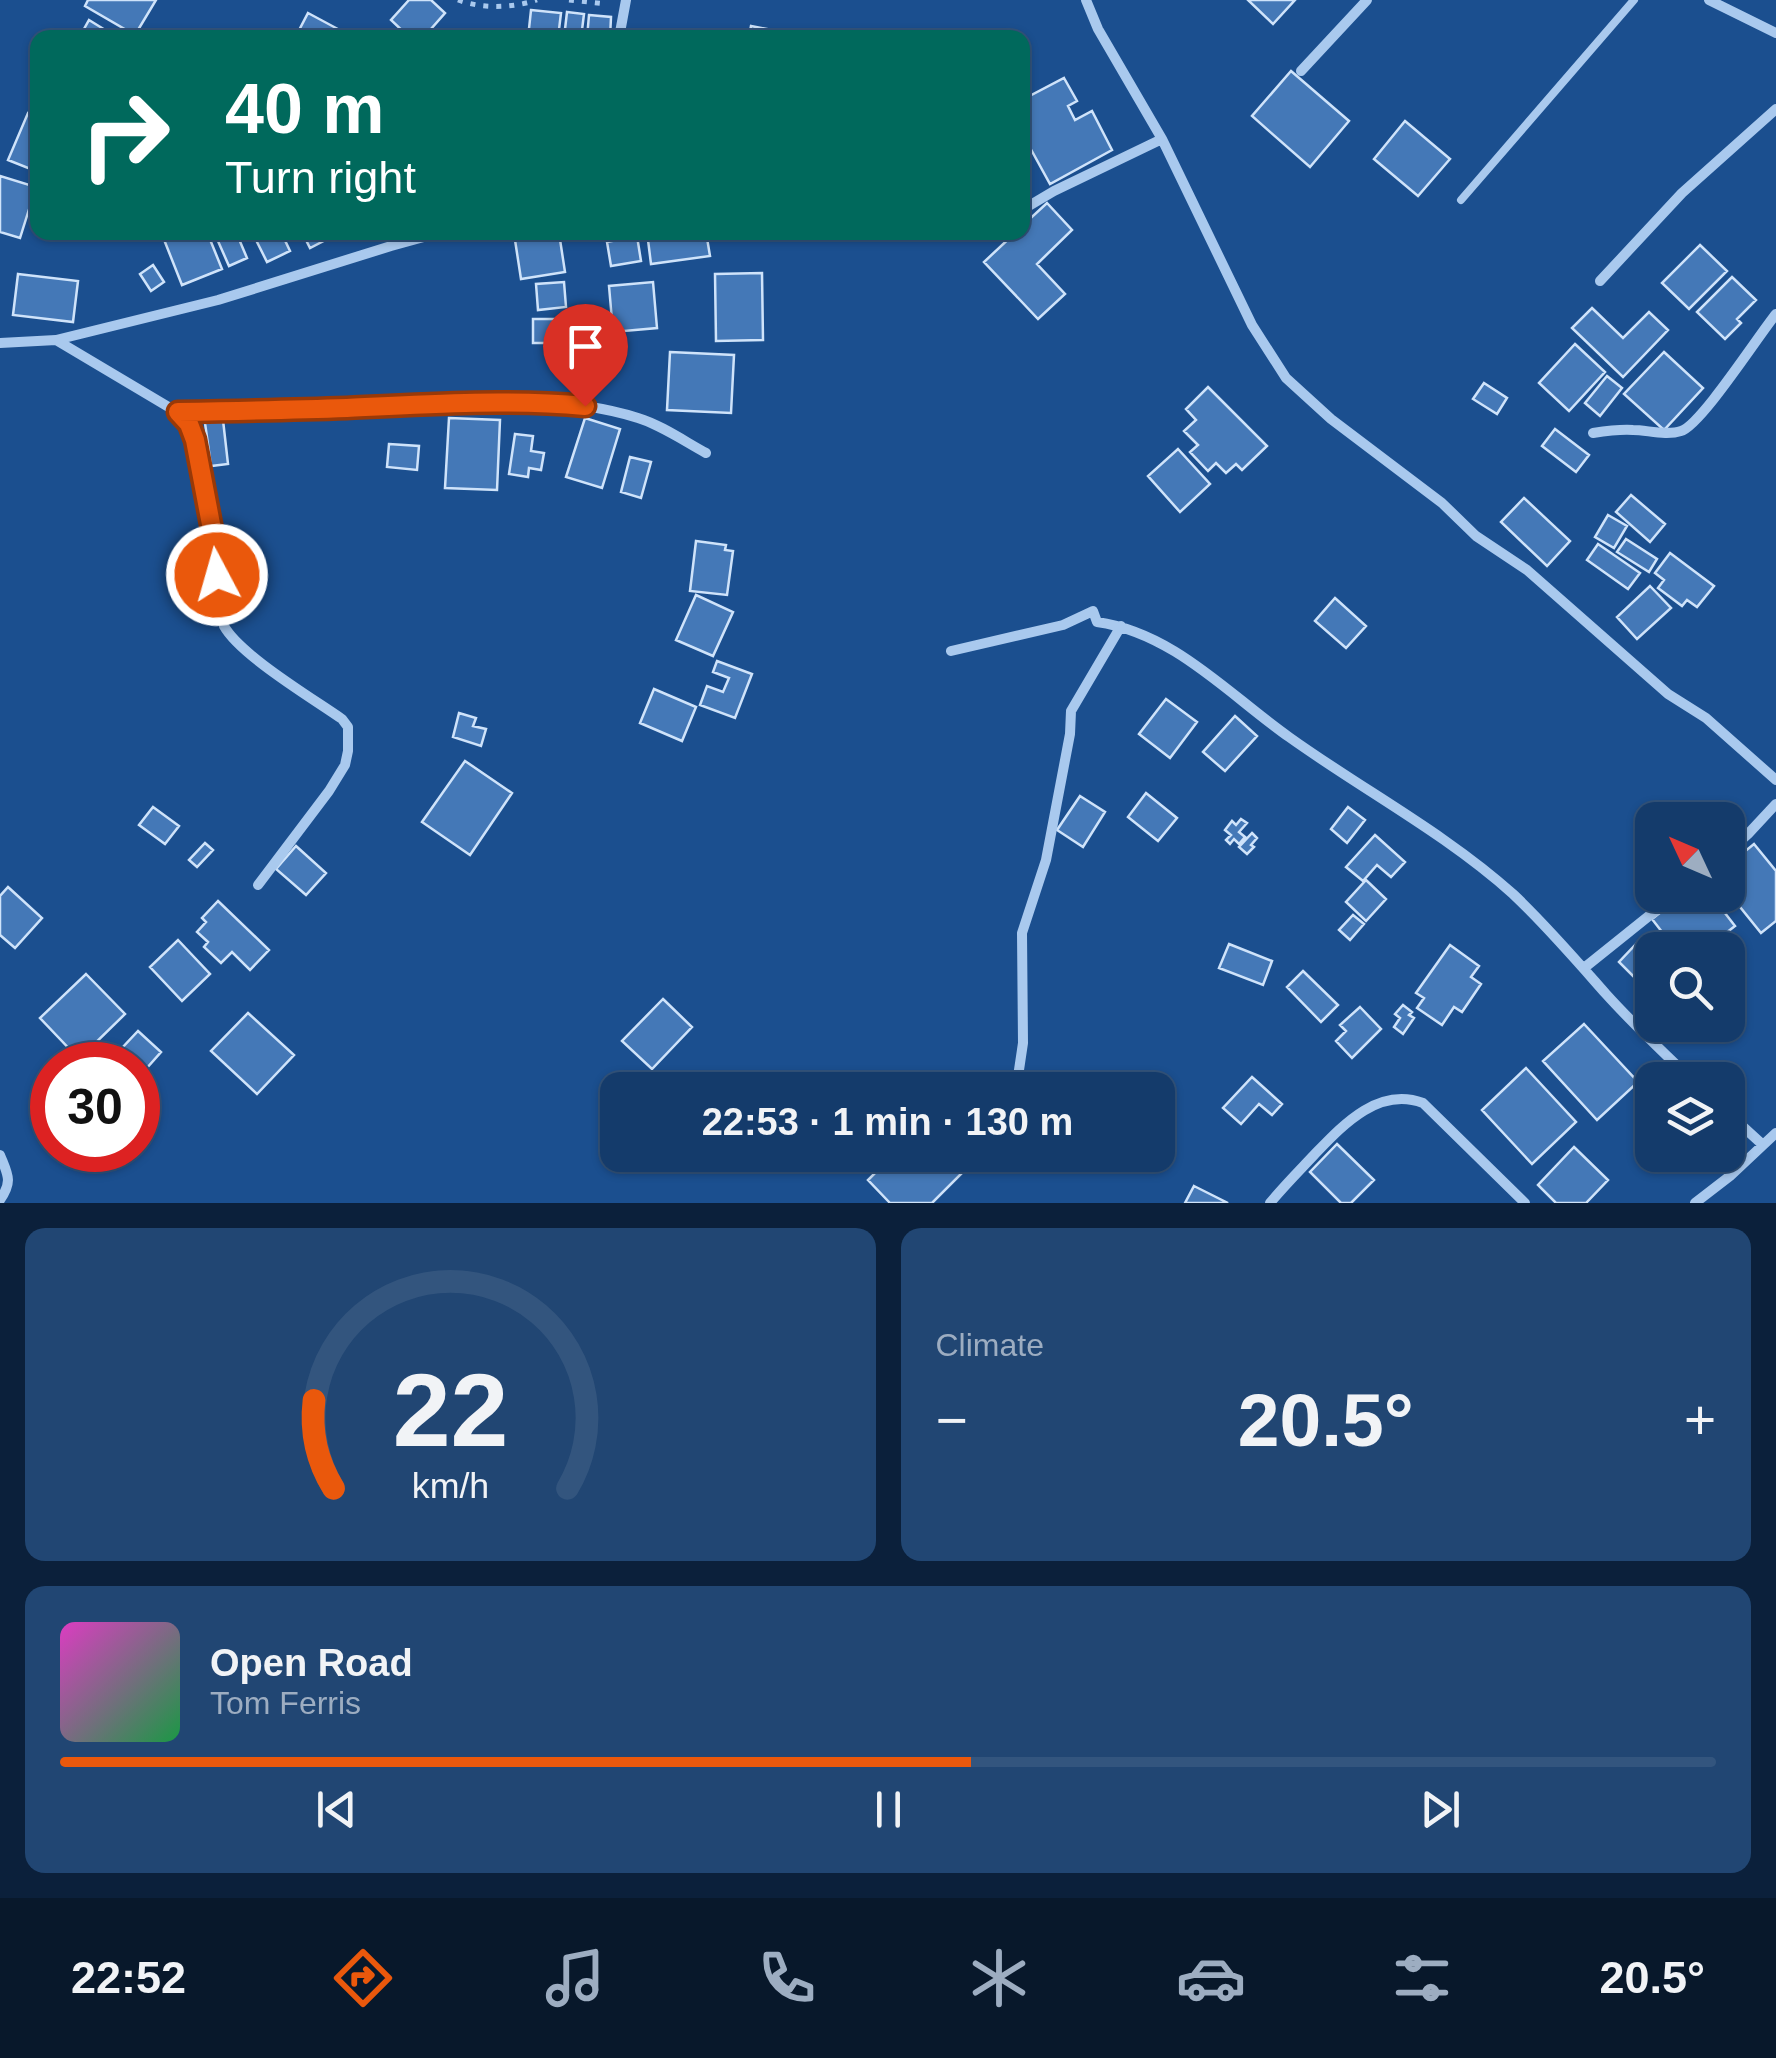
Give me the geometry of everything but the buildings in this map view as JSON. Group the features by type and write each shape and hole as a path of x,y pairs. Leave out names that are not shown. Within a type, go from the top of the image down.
{"street":[{"path":"1086,0 1098,29 1162,139 1252,325 1286,378 1330,420 1442,503 1476,536 1527,570 1668,694 1706,718 1776,780"},
{"path":"1300,71 1367,0"},
{"path":"1709,0 1776,33"},
{"path":"620,30 625,3"},
{"path":"1600,281 1682,193 1776,109"},
{"path":"1030,205 1162,139"},
{"path":"0,343 56,340 218,300 412,240"},
{"path":"1593,433 1670,432 1688,427 1776,314"},
{"path":"56,340 178,412 189,424 203,474 224,626 229,636 348,727 346,759 337,778 258,885"},
{"path":"178,412 452,403 566,404 641,419 706,453"},
{"path":"951,650 1063,626 1093,610 1096,622 1149,636 1176,651 1290,738 1462,852 1512,894 1673,1062"},
{"path":"1019,1072 1023,1043 1022,934 1046,860 1071,710 1120,626"},
{"path":"1745,837 1776,804"},
{"path":"1584,968 1654,912"},
{"path":"1270,1203 1353,1116 1375,1104 1407,1098 1422,1103 1525,1203"},
{"path":"1745,1129 1763,1146"},
{"path":"1695,1203 1776,1133"},
{"path":"0,1155 10,1178 0,1200"}],"lane":[{"path":"1461,200 1634,0"}],"path":[{"path":"458,0 510,6 537,0"},
{"path":"570,0 625,3"}],"route":[{"path":"217,575 195,440 189,424 178,412 452,403 546,402 585,406"}]}
